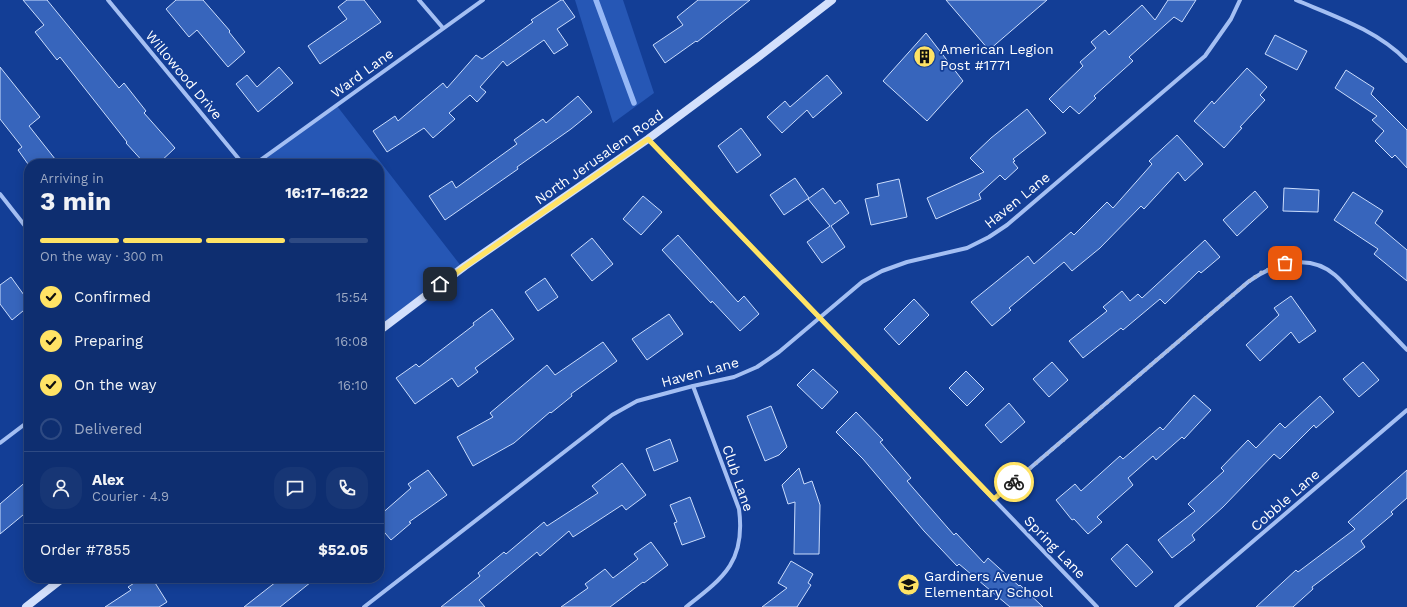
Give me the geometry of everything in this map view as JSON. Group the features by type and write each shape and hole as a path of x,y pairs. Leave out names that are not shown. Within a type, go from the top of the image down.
{"main road":[{"name":"North Jerusalem Road","path":"384,327 465,266 648,139 832,0"},
{"path":"26,607 56,583"}],"street":[{"name":"Willowood Drive","path":"108,0 239,159"},
{"path":"420,0 443,28"},
{"name":"Ward Lane","path":"262,159 483,0"},
{"name":"Haven Lane","path":"364,607 612,415 637,401 734,377 757,367 779,352 862,282 882,271 907,262 967,248 989,237 1007,225 1205,56 1232,19 1240,0"},
{"path":"1296,0 1355,24 1388,44 1407,61"},
{"name":"Spring Lane","path":"648,139 821,317 1098,607"},
{"path":"0,194 24,225"},
{"path":"994,499 1248,282 1262,272 1285,263 1300,262 1318,265 1334,274 1407,350"},
{"name":"Club Lane","path":"686,607 724,575 735,559 742,527 739,509 693,386"},
{"name":"Cobble Lane","path":"1176,607 1407,410"},
{"path":"0,443 24,425"}],"shaded area":[{"path":"575,0 623,0 654,93 613,123"},
{"path":"337,106 378,159 263,159"},
{"path":"384,167 461,266 384,325"}],"building":[{"path":"23,0 47,0 119,88 124,83 146,111 144,113 175,148 163,159 140,159 126,143 127,142 60,57 57,60 35,32 44,25"},
{"path":"176,0 203,0 230,31 229,32 245,52 228,67 197,30 189,37 166,9"},
{"path":"347,0 364,0 381,22 320,64 308,46 347,19 338,7"},
{"path":"563,0 575,17 557,29 568,45 554,54 544,40 507,66 503,61 480,87 486,92 477,102 470,95 449,113 455,119 433,138 424,128 387,152 373,131 395,116 398,121 443,83 447,88 476,55 482,59 533,22 531,20"},
{"path":"698,0 750,0 697,42 696,41 665,63 653,45 683,25 677,17"},
{"path":"946,0 1047,0 989,50"},
{"path":"1168,0 1196,0 1182,22 1174,17 1129,57 1133,61 1094,96 1096,98 1079,114 1070,106 1063,113 1049,99 1083,66 1080,62 1096,48 1091,42 1105,30 1109,35 1142,5 1155,20"},
{"name":"American Legion Post #1771","path":"926,33 963,81 927,121 883,81"},
{"path":"1275,35 1307,51 1297,70 1265,54"},
{"path":"0,67 40,117 29,126 55,159 24,159 18,150 22,147 0,119"},
{"path":"279,67 293,83 258,112 236,84 247,75 257,87"},
{"path":"1247,68 1267,87 1260,95 1265,100 1240,127 1242,128 1224,148 1194,121 1212,101 1214,104"},
{"path":"1346,70 1374,88 1371,94 1407,130 1407,168 1395,155 1392,158 1375,141 1384,131 1372,120 1377,116 1335,88"},
{"path":"827,75 842,93 813,118 807,110 782,133 767,117 785,101 790,107"},
{"path":"578,96 592,112 571,129 517,167 518,169 445,220 429,196 452,181 456,188 517,144 514,140 543,119 546,123"},
{"path":"1027,109 1046,133 1013,159 1015,161 1013,162 1018,168 1005,180 1000,175 979,194 981,199 936,219 927,198 984,172 970,158 991,138"},
{"path":"741,128 761,155 737,173 718,146"},
{"path":"1177,135 1203,164 1185,181 1178,172 1144,209 1141,206 1100,248 1072,271 1064,262 1009,308 1011,310 992,326 971,302 1028,256 1034,264 1071,232 1074,235 1107,202 1113,208 1152,164 1149,161"},
{"path":"795,178 809,198 784,215 770,195"},
{"path":"899,179 907,217 871,225 865,199 879,196 877,184"},
{"path":"823,188 835,204 840,200 849,213 831,226 845,247 822,263 807,242 830,226 808,199"},
{"path":"1284,188 1319,190 1318,212 1283,211"},
{"path":"1255,191 1268,207 1237,236 1223,220"},
{"path":"1353,192 1383,211 1375,223 1407,250 1407,281 1374,254 1378,249 1334,220"},
{"path":"643,196 662,212 641,235 623,219"},
{"path":"678,235 738,302 744,296 759,314 740,331 712,301 711,303 662,250"},
{"path":"592,238 613,264 592,281 571,255"},
{"path":"1205,240 1220,257 1201,273 1199,271 1165,304 1160,299 1123,330 1121,328 1083,358 1069,341 1107,311 1103,307 1122,291 1130,301 1138,294 1142,298"},
{"path":"11,277 24,295 24,310 12,320 0,304 0,285"},
{"path":"545,278 558,297 538,311 525,292"},
{"path":"1291,296 1316,331 1299,343 1291,332 1260,361 1246,345 1279,315 1274,308"},
{"path":"914,299 929,315 899,345 884,329"},
{"path":"492,309 514,339 475,368 478,372 458,387 452,378 415,404 396,378 416,364 419,367 474,325 473,323"},
{"path":"669,314 683,334 647,360 632,339"},
{"path":"603,342 617,361 571,394 572,396 551,413 550,412 514,443 473,466 457,437 493,417 490,413 547,365 555,375"},
{"path":"1052,362 1068,380 1049,397 1033,379"},
{"path":"1363,362 1379,380 1359,397 1343,379"},
{"path":"813,369 838,392 822,409 797,385"},
{"path":"966,371 984,389 967,406 949,388"},
{"path":"1194,395 1211,410 1184,439 1182,437 1156,460 1153,456 1128,478 1133,485 1097,517 1102,522 1088,534 1074,519 1072,520 1056,500 1075,484 1081,491 1120,456 1123,459 1160,427 1163,430"},
{"path":"1320,396 1334,412 1316,428 1314,425 1280,459 1274,454 1223,507 1192,535 1195,540 1172,558 1158,540 1195,511 1188,504 1224,471 1221,468 1248,440 1256,448 1280,423 1285,428"},
{"path":"1009,403 1025,422 1001,443 985,425"},
{"path":"771,406 787,447 779,455 765,461 747,416"},
{"path":"856,412 883,440 880,442 911,478 907,481 954,535 956,533 984,563 988,558 1043,607 1010,607 959,564 957,566 924,531 863,459 836,432"},
{"path":"670,439 678,461 654,471 646,449"},
{"path":"622,463 646,495 626,510 622,505 573,537 569,531 540,556 537,552 479,600 485,607 441,607 480,576 478,573 504,552 506,554 544,522 547,526 598,493 592,486"},
{"path":"799,468 804,484 812,481 820,505 819,554 794,554 795,502 788,504 782,485"},
{"path":"428,470 447,495 409,522 411,523 391,540 384,532 384,512 411,488 408,484"},
{"path":"1407,470 1407,498 1391,512 1393,514 1361,541 1365,547 1312,587 1313,589 1293,607 1256,607 1296,570 1298,572 1355,529 1348,522"},
{"path":"24,483 24,514 0,534 0,504"},
{"path":"690,497 705,537 682,545 674,523 677,522 670,505"},
{"path":"651,542 668,565 644,583 643,582 610,607 561,607 588,588 585,584 605,569 613,578 638,559 634,554"},
{"path":"1127,544 1153,572 1136,587 1111,559"},
{"path":"791,561 813,574 808,583 811,585 797,607 762,607 787,588 778,583"},
{"path":"134,583 155,583 167,602 159,607 105,607 131,590 128,587"},
{"path":"275,583 310,583 280,607 244,607"}],"waterway":[{"path":"596,0 634,103"}],"way so far":[{"path":"1014,482 1248,282 1262,272 1285,263"}],"place":[{"name":"American Legion Post #1771","path":"925,57"},
{"name":"Gardiners Avenue Elementary School","path":"909,584"}],"route":[{"path":"440,284 648,139 821,317 994,499 1014,482"}]}
